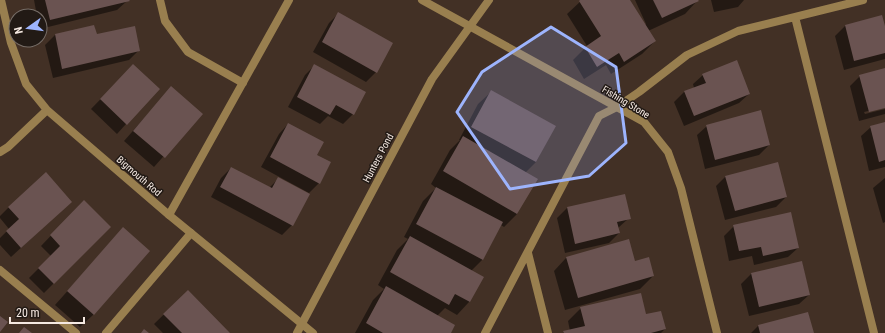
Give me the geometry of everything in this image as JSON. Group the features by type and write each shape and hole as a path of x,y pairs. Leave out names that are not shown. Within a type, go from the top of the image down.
{"street":[{"name":"Bigmouth Rod","path":"1,0 12,43 26,84 47,110 169,215 313,333"},
{"path":"160,0 165,21 188,52 243,83"},
{"path":"169,215 289,0"},
{"name":"Fishing Stone","path":"422,0 470,25 644,122 668,152 681,188 717,333"},
{"name":"Hunters Pond","path":"297,333 432,79 489,0"},
{"path":"486,333 599,116 617,107 687,55 738,31 862,0"},
{"path":"795,16 874,333"},
{"path":"0,152 8,147 47,110"},
{"path":"106,333 191,232"},
{"path":"528,253 548,333"},
{"path":"0,270 76,333"}],"highlighted area":[{"path":"551,27 616,67 626,143 589,176 510,189 457,112 482,72"}],"building":[{"path":"45,0 130,1 50,20"},
{"path":"630,0 656,41 624,62 619,53 597,67 585,47 601,36 579,1"},
{"path":"653,0 698,0 699,1 662,18"},
{"path":"338,12 393,43 377,73 322,42"},
{"path":"882,15 885,26 885,53 854,61 845,25"},
{"path":"94,25 97,34 135,26 140,51 62,69 55,34"},
{"path":"737,60 750,94 694,116 684,91 706,83 702,74"},
{"path":"133,64 160,89 127,125 100,99"},
{"path":"314,64 366,92 354,115 336,105 330,115 297,97"},
{"path":"885,68 885,108 869,112 859,75"},
{"path":"171,86 203,114 165,158 133,131"},
{"path":"491,90 556,126 536,162 471,127"},
{"path":"761,110 770,145 715,160 706,125"},
{"path":"885,122 885,160 879,162 870,126"},
{"path":"288,123 324,142 317,155 331,162 320,184 270,157"},
{"path":"463,136 538,179 517,214 443,171"},
{"path":"778,162 787,197 735,211 725,176"},
{"path":"231,167 272,188 278,177 310,194 293,226 220,187"},
{"path":"46,172 72,202 21,248 6,231 19,219 8,207"},
{"path":"436,187 503,222 483,260 416,224"},
{"path":"625,194 631,219 617,222 620,233 575,244 567,207"},
{"path":"84,200 111,227 54,284 38,268 60,246 50,235"},
{"path":"791,212 799,248 763,256 761,247 739,251 733,225"},
{"path":"123,227 150,251 94,315 67,291"},
{"path":"410,236 484,277 470,302 455,294 449,305 390,272"},
{"path":"629,239 635,261 649,257 654,276 578,298 566,257"},
{"path":"802,261 810,295 759,307 751,273"},
{"path":"386,286 455,325 451,333 383,333 366,323"},
{"path":"188,290 230,333 182,333 163,314"},
{"path":"641,293 646,314 661,311 666,329 651,333 564,333 563,331 585,326 580,307"},
{"path":"808,312 814,333 760,333 758,325"},
{"path":"0,316 8,322 0,332"},
{"path":"24,327 32,333 19,333"},
{"path":"144,329 149,333 141,333"}]}
